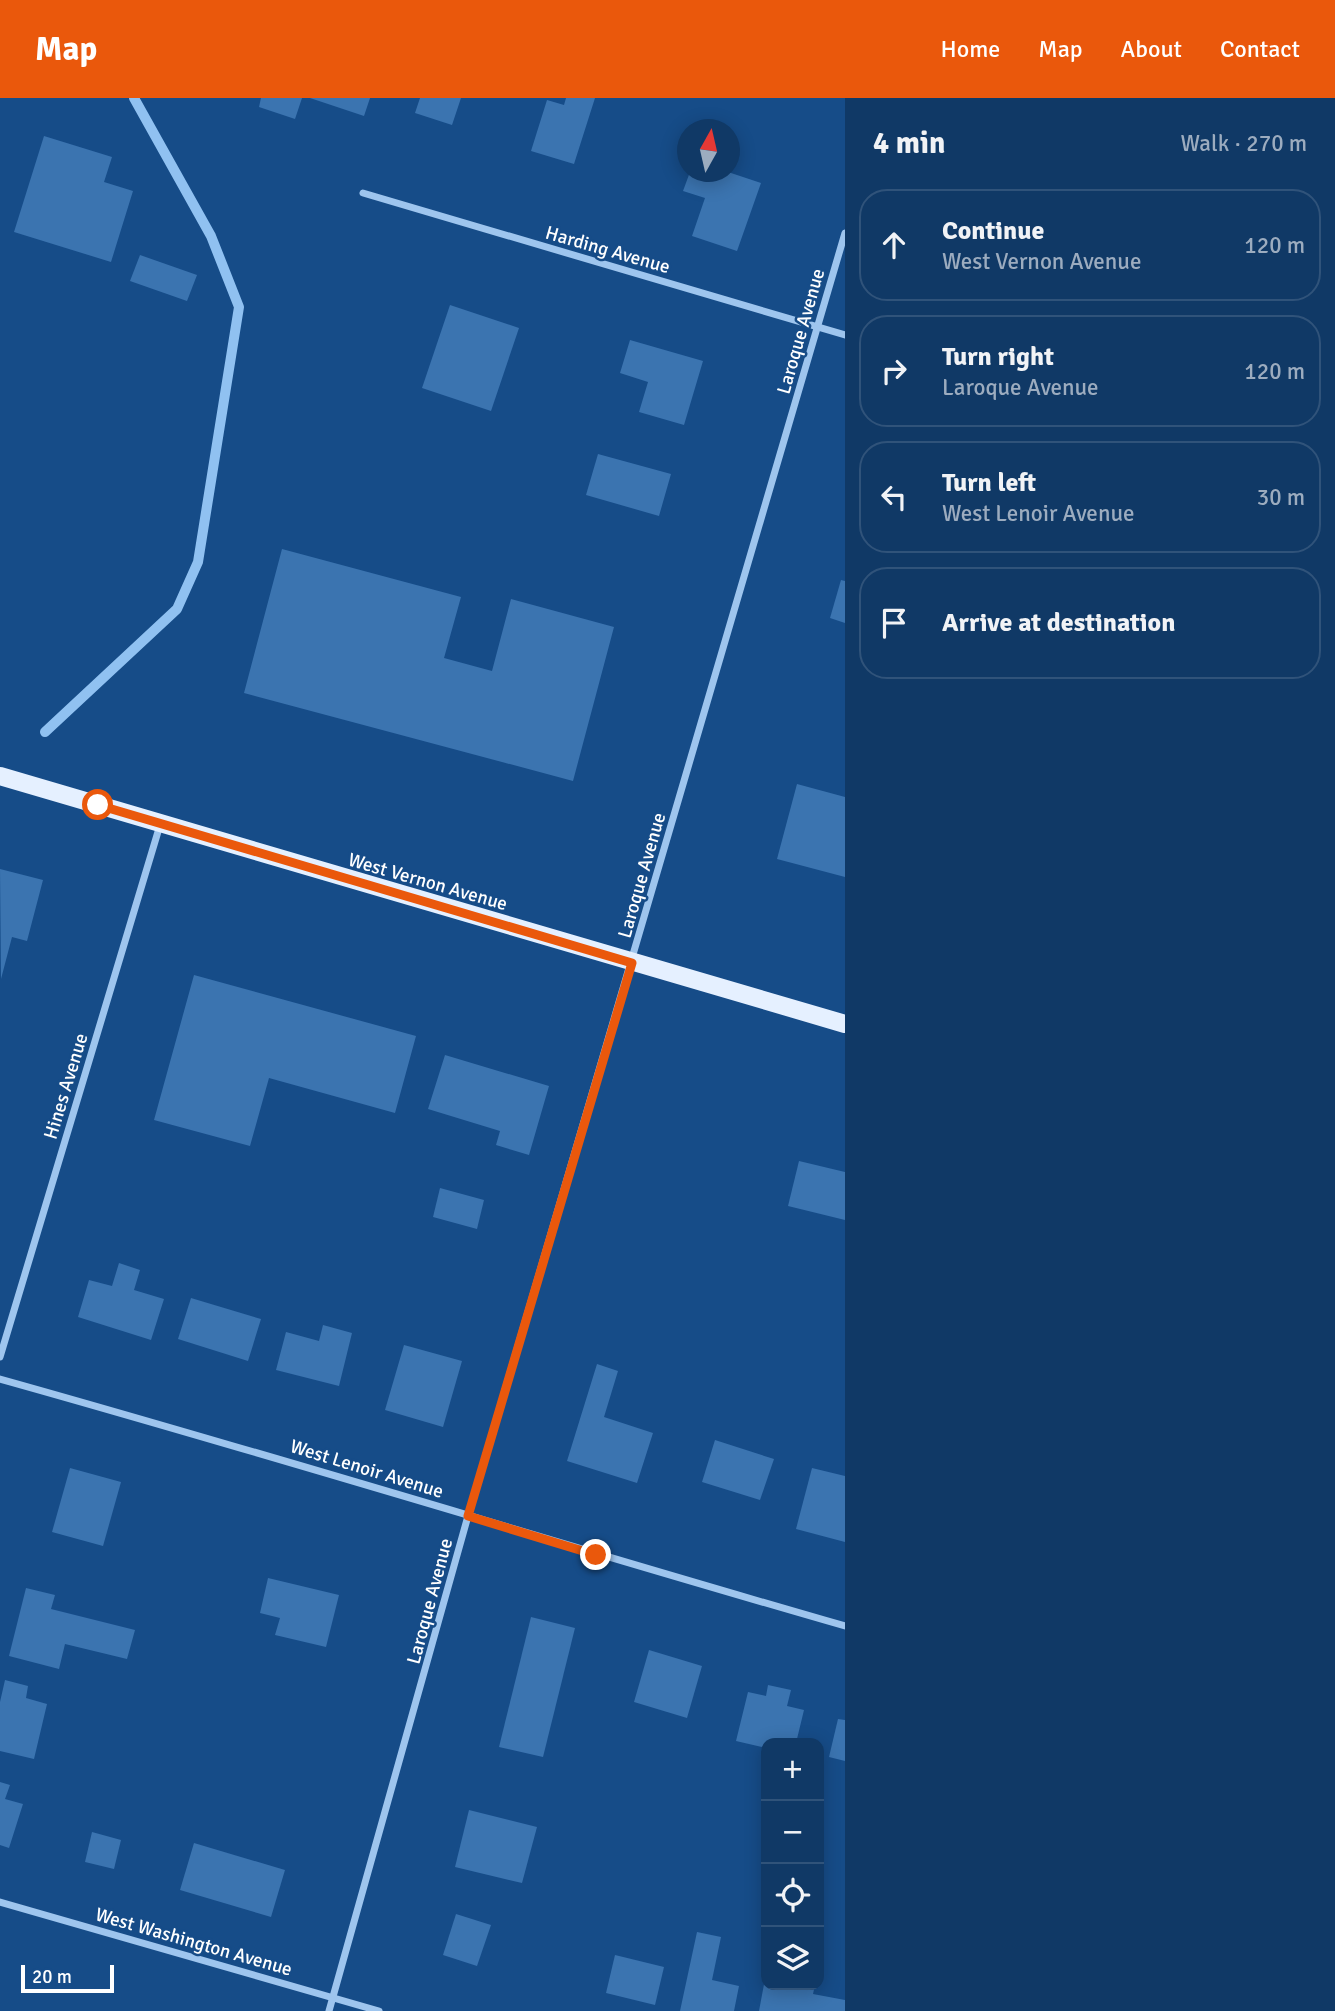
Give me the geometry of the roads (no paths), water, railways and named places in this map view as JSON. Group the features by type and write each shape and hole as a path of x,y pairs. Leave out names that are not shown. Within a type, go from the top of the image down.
{"main road":[{"name":"West Vernon Avenue","path":"0,776 845,1024"}],"street":[{"name":"Harding Avenue","path":"363,193 845,335"},
{"name":"Laroque Avenue","path":"329,2011 468,1516 845,233"},
{"name":"Hines Avenue","path":"0,1357 160,824"},
{"name":"West Lenoir Avenue","path":"0,1379 257,1451 468,1516 845,1626"},
{"name":"West Washington Avenue","path":"0,1902 379,2011"}],"waterway":[{"path":"45,732 177,609 198,562 239,307 211,236 134,98"}]}
